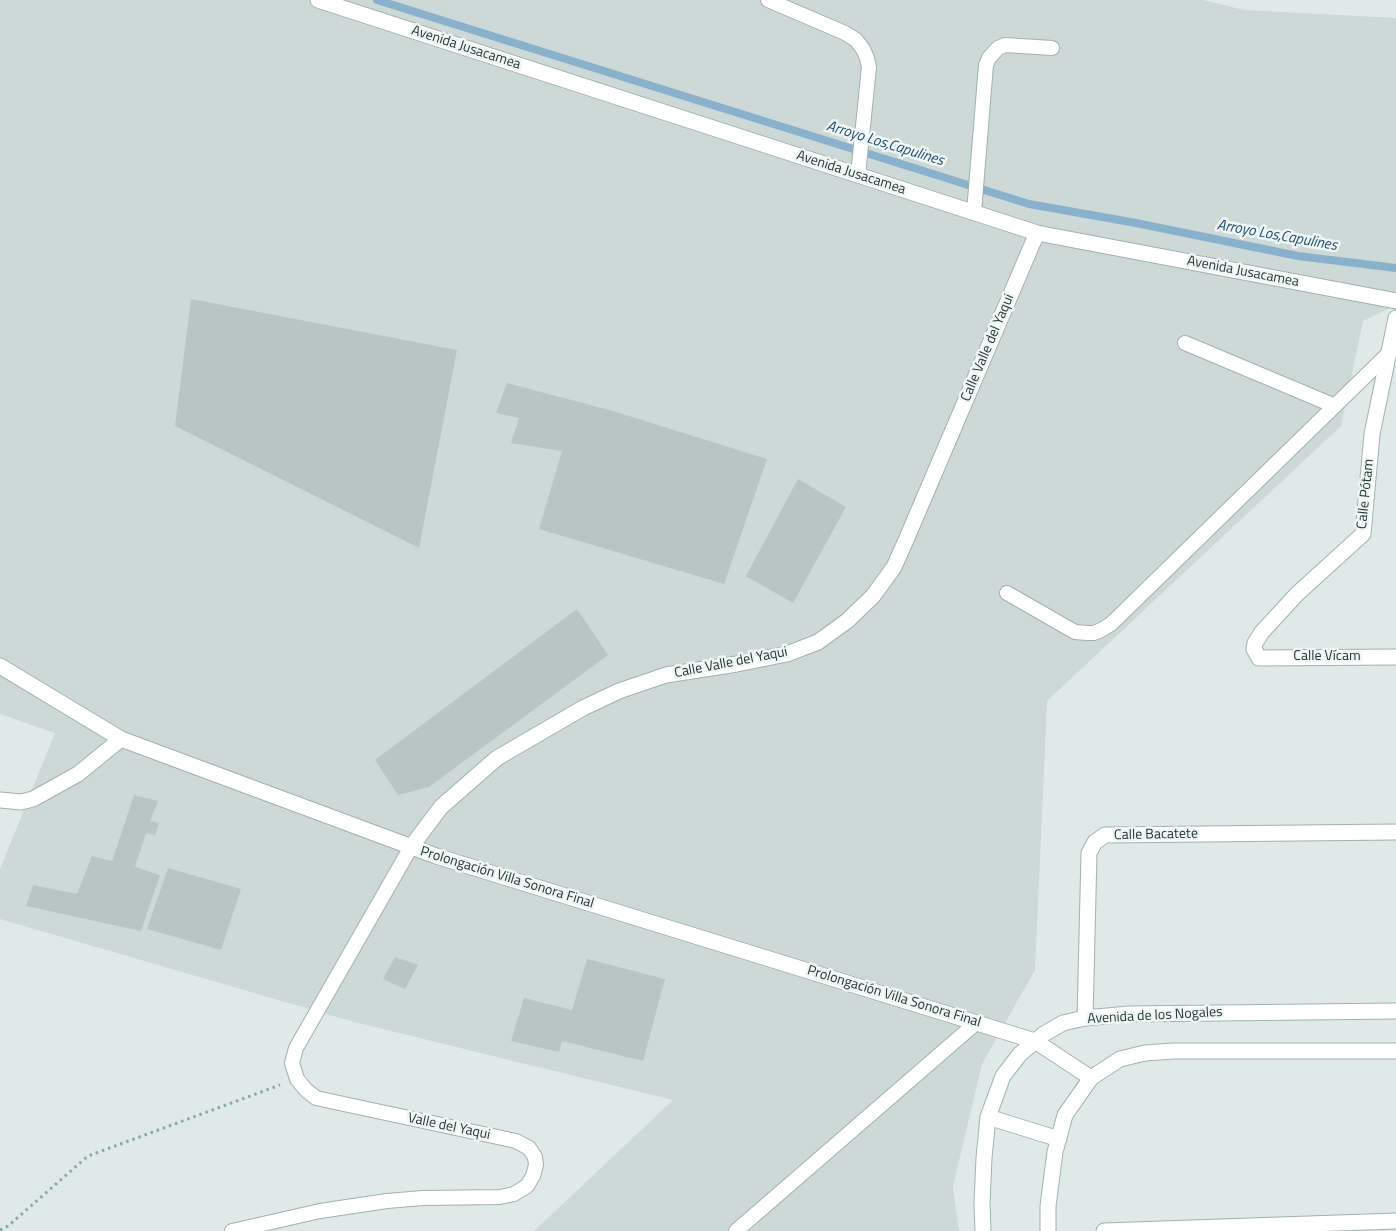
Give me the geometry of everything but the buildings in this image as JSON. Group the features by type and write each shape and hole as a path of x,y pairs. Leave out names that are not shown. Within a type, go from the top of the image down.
{"street":[{"name":"Avenida Jusacamea","path":"318,0 1037,233 1396,301"},
{"name":"Calle Valle del Yaqui","path":"411,847 440,807 497,758 583,708 619,691 666,675 787,654 818,642 847,621 873,596 894,566 906,540 1037,233"},
{"name":"Calle Pótam","path":"1259,658 1254,646 1262,632 1297,594 1363,534 1372,434 1396,318"},
{"name":"Calle Vícam","path":"1259,658 1396,657"},
{"name":"Prolongación Villa Sonora Final","path":"0,666 121,739 436,856 1034,1041 1091,1078"},
{"path":"0,800 21,802 40,795 78,774 121,739"},
{"name":"Calle Bacatete","path":"1085,1018 1089,853 1096,842 1105,835 1396,832"},
{"name":"Avenida de los Nogales","path":"983,1231 982,1185 988,1117 1003,1076 1020,1054 1034,1041 1063,1022 1129,1014 1396,1011"},
{"path":"1048,1231 1048,1206 1055,1152 1065,1115 1091,1078 1120,1059 1145,1053 1173,1051 1396,1051"},
{"path":"988,1117 1059,1139"},
{"path":"1104,1231 1396,1221"}],"lane":[{"path":"768,0 845,33 856,40 863,49 869,68 858,175"},
{"path":"974,212 986,65 989,58 998,48 1005,45 1052,48"},
{"path":"1185,343 1335,406"},
{"path":"1007,593 1075,632 1094,633 1111,624 1388,354"},
{"path":"297,1079 292,1063 296,1048 411,847"},
{"path":"736,1231 976,1022"},
{"name":"Valle del Yaqui","path":"232,1231 320,1211 387,1201 423,1198 500,1197 514,1194 527,1186 533,1176 536,1165 534,1158 528,1148 516,1141 316,1098 297,1079"}],"path":[{"path":"0,1230 8,1226 88,1156 297,1079"}],"shaded area":[{"path":"0,0 1203,0 1244,10 1396,18 1396,305 1363,321 1341,426 1047,701 1035,970 982,1064 953,1186 959,1231 534,1231 673,1100 354,1022 0,919 0,869 55,733 0,714"}],"waterway":[{"name":"Arroyo Los,Capulines","path":"377,0 1029,204 1136,223 1298,256 1396,268"}]}
